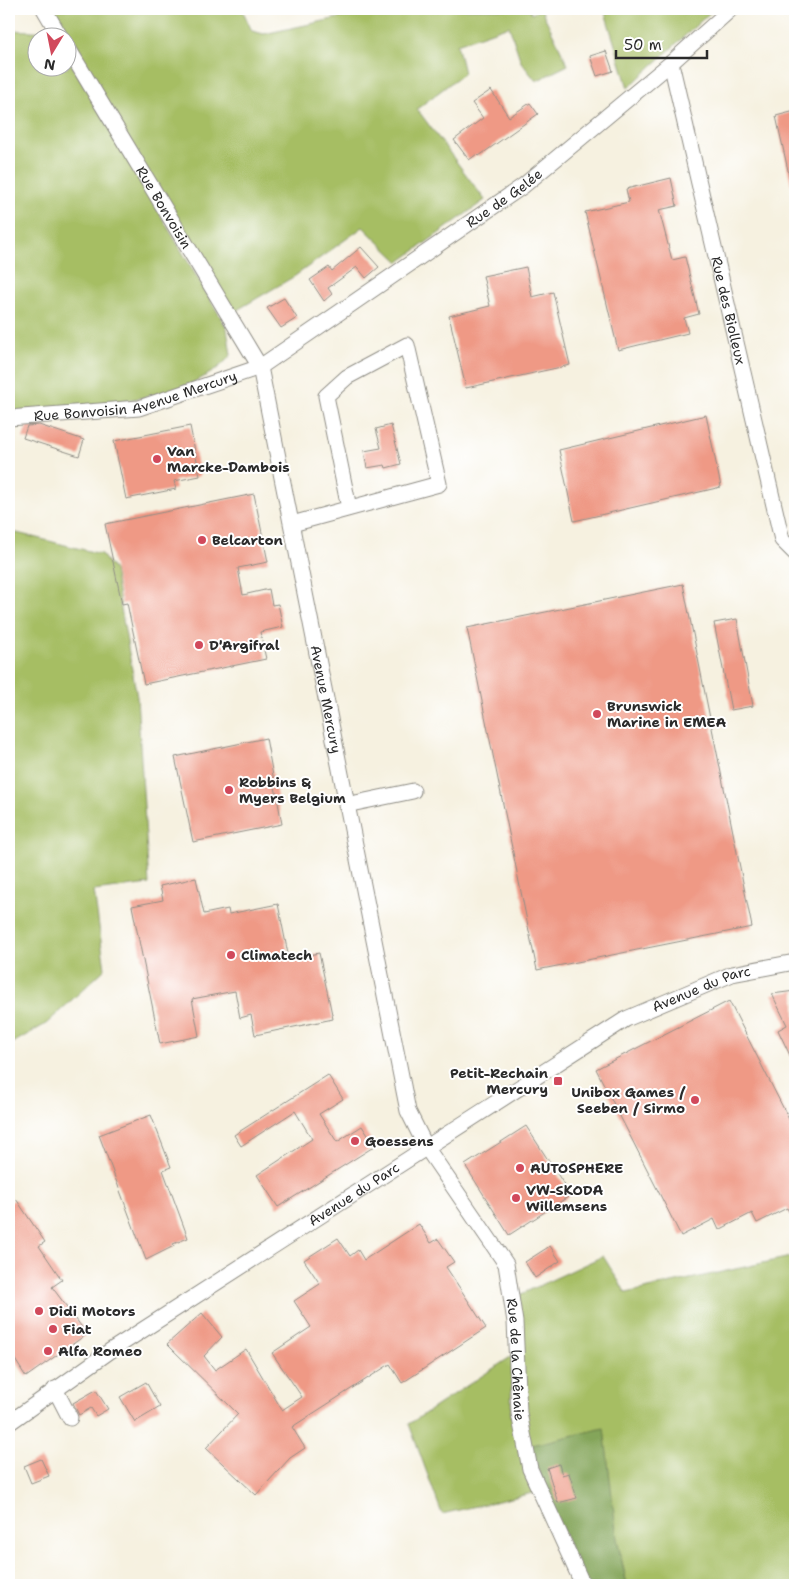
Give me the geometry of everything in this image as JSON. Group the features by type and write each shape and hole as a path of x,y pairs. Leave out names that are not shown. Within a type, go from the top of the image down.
{"street":[{"path":"44,9 55,28"},
{"name":"Rue de Gelée","path":"260,367 523,186 671,63 731,9"},
{"name":"Rue des Biolleux","path":"671,63 782,540 795,553"},
{"name":"Rue Bonvoisin","path":"78,65 260,367"},
{"path":"292,524 439,484 407,345 347,377 326,396 349,508"},
{"name":"Rue Bonvoisin Avenue Mercury","path":"9,418 139,408 260,367"},
{"name":"Avenue Mercury","path":"260,367 408,1110 426,1146"},
{"path":"346,805 414,791"},
{"name":"Avenue du Parc","path":"9,1423 55,1388 426,1146 626,1019 732,974 795,962"},
{"name":"Rue de la Chênaie","path":"426,1146 506,1264 515,1322 519,1413 530,1469 583,1585"},
{"path":"55,1388 70,1418"}],"green space":[{"path":"49,9 242,9 252,31 264,34 379,9 530,9 531,14 541,9 568,65 536,81 521,62 509,26 457,44 464,73 417,109 485,200 399,262 363,227 295,276 232,313 78,57 78,28 60,28"},
{"path":"604,9 714,9 628,88"},
{"path":"9,30 28,31 28,78 78,78 78,75 227,328 231,355 212,372 187,385 159,394 128,400 9,413"},
{"path":"9,531 101,554 114,570 137,697 149,884 94,891 105,969 46,1024 9,1045"},
{"path":"603,1256 626,1293 795,1256 795,1585 627,1585 617,1539 528,1446 515,1297"},
{"path":"512,1356 511,1416 537,1492 442,1514 409,1424"},
{"path":"604,1428 617,1539 627,1585 585,1585 528,1446"}],"building":[{"path":"606,51 613,71 597,76 590,56"},
{"path":"491,90 509,117 530,103 538,114 479,156 477,154 469,160 454,140 483,118 472,103"},
{"path":"795,111 795,183 791,184 776,116"},
{"path":"671,178 677,206 659,210 672,260 685,257 699,314 684,318 688,333 618,350 585,212 629,202 626,189"},
{"path":"361,247 379,267 366,278 357,267 328,288 332,294 324,301 310,280 329,267 332,271"},
{"path":"526,267 532,297 553,292 570,365 466,388 449,316 490,306 483,276"},
{"path":"284,298 297,318 281,328 267,308"},
{"path":"706,415 721,487 574,521 559,450"},
{"path":"39,425 84,440 79,456 23,438 27,426"},
{"path":"391,425 401,464 386,468 385,465 367,468 364,451 381,448 376,429"},
{"name":"Van Marcke-Dambois","path":"190,426 200,476 174,481 176,489 126,499 114,441"},
{"path":"254,494 268,562 238,568 243,595 269,589 272,605 278,604 283,627 260,632 266,659 144,684 127,603 122,604 105,524"},
{"name":"Brunswick Marine in EMEA","path":"683,584 752,927 537,970 467,628"},
{"path":"737,619 753,706 731,710 714,623"},
{"name":"Robbins & Myers Belgium","path":"266,738 282,824 193,842 175,757"},
{"name":"Climatech","path":"196,878 204,914 228,909 229,914 278,904 289,959 319,953 333,1019 255,1035 251,1015 240,1018 235,991 192,999 199,1036 160,1044 132,906 163,900 160,886"},
{"path":"795,991 795,1066 778,1030 787,1025 772,994"},
{"name":"Unibox Games / Seeben / Sirmo","path":"729,1001 795,1131 795,1223 787,1208 757,1223 752,1213 719,1230 714,1219 681,1236 596,1069"},
{"name":"Goessens","path":"328,1075 343,1099 319,1114 337,1142 362,1126 375,1146 278,1207 257,1175 312,1139 295,1111 241,1146 234,1135"},
{"path":"151,1115 171,1167 163,1170 188,1238 173,1244 174,1246 146,1260 99,1135"},
{"path":"526,1126 571,1195 509,1235 465,1165"},
{"name":"Didi Motors","path":"16,1199 45,1242 39,1246 62,1280 52,1287 87,1334 26,1377 9,1350 9,1203"},
{"path":"419,1224 431,1243 438,1239 454,1262 446,1267 486,1328 402,1383 390,1364 292,1427 305,1448 290,1458 256,1495 206,1448 238,1414 167,1344 202,1313 222,1337 204,1356 215,1370 246,1349 282,1410 302,1397 272,1353 311,1327 294,1301 320,1284 304,1260 338,1238 350,1256 358,1250 364,1260"},
{"path":"550,1246 560,1261 535,1278 525,1262"},
{"path":"146,1382 160,1407 135,1422 120,1397"},
{"path":"96,1390 108,1409 96,1416 91,1408 79,1415 73,1403"},
{"path":"41,1459 49,1476 31,1483 24,1466"},
{"path":"559,1464 562,1475 569,1473 577,1498 558,1503 547,1468"}],"place":[{"name":"Van Marcke-Dambois","path":"157,459"},
{"name":"Belcarton","path":"202,540"},
{"name":"D'Argifral","path":"199,645"},
{"name":"Brunswick Marine in EMEA","path":"597,714"},
{"name":"Robbins & Myers Belgium","path":"229,790"},
{"name":"Climatech","path":"231,955"},
{"name":"Petit-Rechain Mercury","path":"558,1081"},
{"name":"Unibox Games / Seeben / Sirmo","path":"695,1100"},
{"name":"Goessens","path":"355,1141"},
{"name":"AUTOSPHERE","path":"520,1168"},
{"name":"VW-SKODA Willemsens","path":"516,1198"},
{"name":"Didi Motors","path":"39,1311"},
{"name":"Fiat","path":"53,1329"},
{"name":"Alfa Romeo","path":"48,1351"}]}
